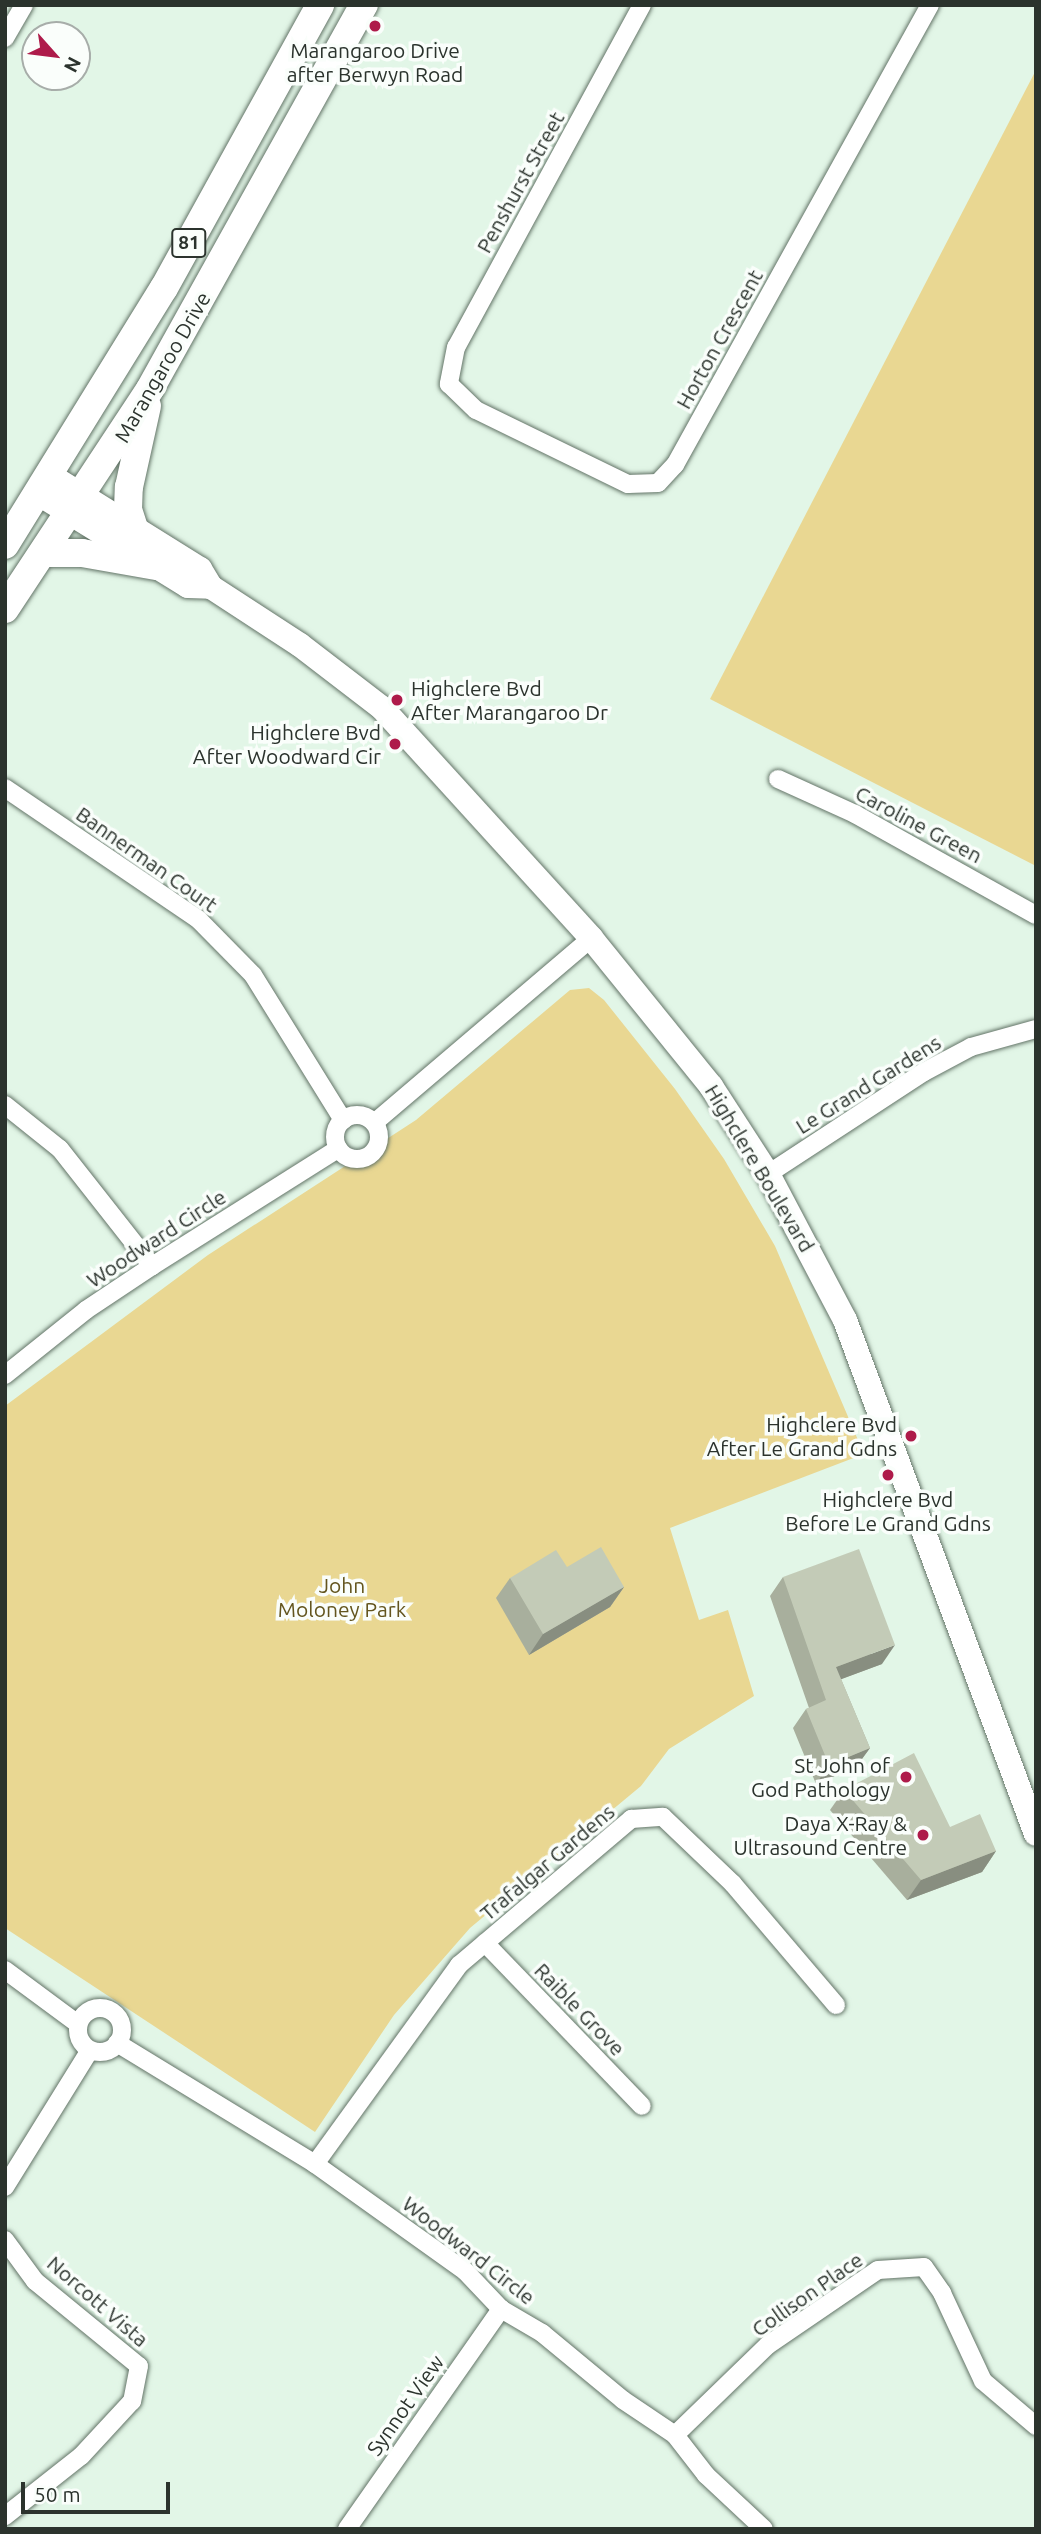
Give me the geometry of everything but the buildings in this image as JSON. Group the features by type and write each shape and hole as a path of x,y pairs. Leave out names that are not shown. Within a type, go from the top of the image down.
{"main road":[{"name":"Marangaroo Drive","path":"5,545 45,485 164,288 320,5"},
{"name":"Marangaroo Drive","path":"5,609 77,505 150,389 365,5"},
{"path":"134,528 128,510 129,486 150,389"},
{"path":"44,553 90,554 156,566"}],"street":[{"path":"5,38 23,5"},
{"name":"Penshurst Street","path":"449,384 456,347 642,5"},
{"name":"Horton Crescent","path":"449,384 476,410 628,484 659,484 675,465 930,5"},
{"name":"Highclere Boulevard","path":"45,485 77,505 156,566 188,586 211,587"},
{"name":"Highclere Boulevard","path":"77,505 134,528 200,569 211,587 300,645 382,708 591,938 711,1086 768,1174 829,1284 869,1377 1036,1834"},
{"name":"Caroline Green","path":"778,779 855,814 1036,915"},
{"name":"Bannerman Court","path":"5,788 198,919 253,975 344,1120"},
{"path":"374,1123 591,938"},
{"name":"Le Grand Gardens","path":"768,1174 923,1072 971,1047 1036,1029"},
{"path":"5,1105 60,1149 152,1266"},
{"path":"359,1116 374,1123 379,1142 368,1157 351,1158 338,1149 336,1133 344,1120 359,1116"},
{"name":"Woodward Circle","path":"5,1375 86,1310 338,1149"},
{"name":"Trafalgar Gardens","path":"315,2164 459,1965 631,1819 663,1816 733,1884 836,2005"},
{"name":"Raible Grove","path":"485,1943 642,2106"},
{"path":"5,1970 78,2024 80,2039 90,2050 104,2052 117,2043 120,2021 110,2010 94,2009 78,2024"},
{"name":"Woodward Circle","path":"117,2043 315,2164 464,2271 502,2309 542,2333 622,2400 675,2435 706,2475 764,2529"},
{"path":"5,2187 90,2050"},
{"name":"Norcott Vista","path":"5,2240 35,2281 139,2366 132,2401 80,2456 5,2516"},
{"name":"Collison Place","path":"675,2435 768,2345 878,2270 924,2267 942,2293 983,2381 1036,2426"},
{"name":"Synnot View","path":"351,2527 502,2309"}],"green space":[{"path":"1036,70 1036,866 710,699"},
{"name":"John Moloney Park","path":"589,988 604,1000 675,1089 724,1159 775,1246 864,1454 670,1528 699,1620 728,1610 754,1696 669,1749 641,1786 470,1928 394,2015 315,2132 5,1928 5,1406 208,1255 416,1120 570,990"}],"place":[{"name":"Marangaroo Drive after Berwyn Road","path":"375,26"},
{"name":"Highclere Bvd After Marangaroo Dr","path":"397,700"},
{"name":"Highclere Bvd After Woodward Cir","path":"395,744"},
{"name":"Highclere Bvd After Le Grand Gdns","path":"911,1436"},
{"name":"Highclere Bvd Before Le Grand Gdns","path":"888,1475"},
{"name":"St John of God Pathology","path":"906,1777"},
{"name":"Daya X-Ray & Ultrasound Centre","path":"923,1835"}]}
